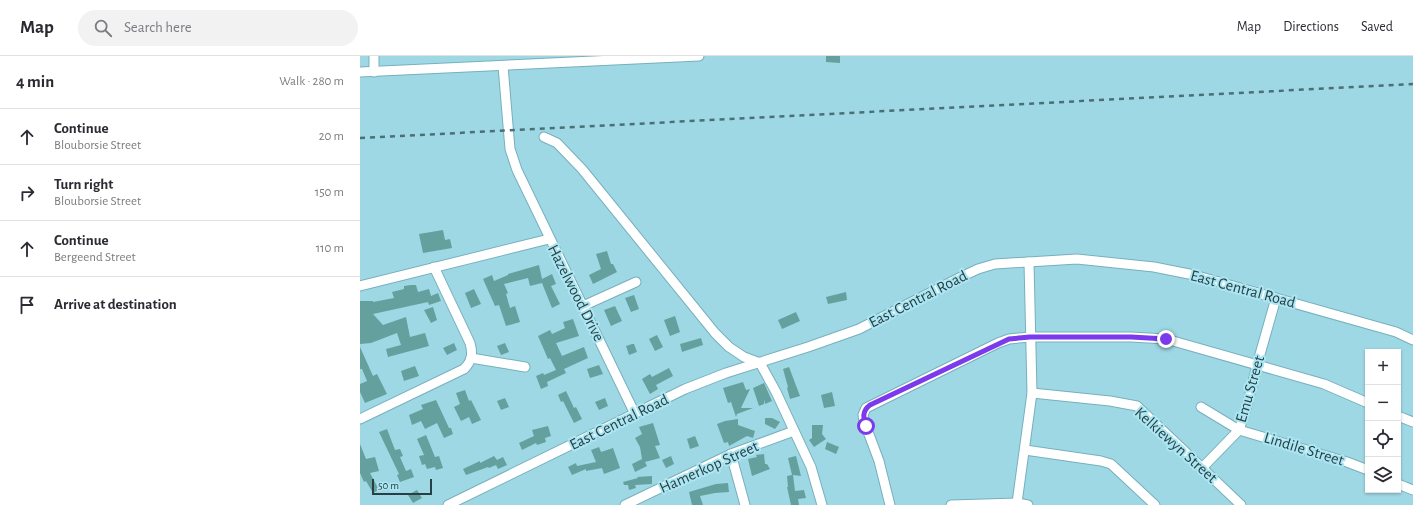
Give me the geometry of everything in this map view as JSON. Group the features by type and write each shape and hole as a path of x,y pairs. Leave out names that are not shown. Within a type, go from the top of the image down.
{"street":[{"path":"374,56 374,72"},
{"path":"360,72 700,56"},
{"path":"504,66 508,130 513,160 549,239"},
{"path":"544,137 557,143 582,169 715,333 729,347 744,357 760,363 776,392 811,467 822,505"},
{"name":"Hazelwood Drive","path":"360,286 549,239 635,414"},
{"name":"East Central Road","path":"448,505 704,381 859,329 978,270 995,264 1077,259 1154,267 1194,275 1276,298 1396,332 1413,340"},
{"path":"1017,503 1032,393 1029,262"},
{"path":"360,420 464,369 471,361 472,350 470,344 434,267"},
{"path":"583,306 636,282"},
{"name":"Emu Street","path":"1202,468 1239,430 1247,406 1276,298"},
{"path":"890,505 879,461 864,421 866,408 1009,339 1030,337 1157,338 1324,384 1365,402"},
{"path":"471,358 526,367"},
{"name":"Kelkiewyn Street","path":"1032,393 1110,401 1137,406 1241,505"},
{"name":"Lindile Street","path":"1201,407 1239,430 1347,462 1365,469"},
{"path":"1401,417 1413,422"},
{"name":"Hamerkop Street","path":"626,505 730,454 794,431"},
{"path":"1025,450 1101,461 1111,464 1155,505"},
{"path":"730,454 745,505"},
{"path":"1401,485 1413,490"},
{"path":"951,505 1017,503 1028,505"}],"building":[{"path":"826,56 840,56 840,63 826,62"},
{"path":"443,230 445,240 450,239 452,248 423,253 419,234"},
{"path":"607,251 611,264 613,264 617,272 593,284 589,275 601,269 596,254"},
{"path":"539,265 542,279 552,274 556,284 551,286 560,304 552,308 542,283 530,286 528,278 504,284 508,293 506,294 510,308 515,306 520,322 506,326 499,305 495,306 483,279 492,275 494,281 508,274"},
{"path":"416,285 418,292 429,289 431,296 438,293 441,301 429,305 428,302 373,314 383,325 406,317 410,337 425,333 429,346 388,357 386,349 401,345 397,333 371,343 360,344 360,301 373,302 394,298 392,292 404,289 404,286"},
{"path":"474,289 481,304 471,308 465,293"},
{"path":"846,292 847,300 828,304 826,297"},
{"path":"634,295 639,309 631,312 625,298"},
{"path":"615,306 622,321 611,326 604,310"},
{"path":"433,307 437,320 431,323 424,310"},
{"path":"796,312 800,321 782,329 778,320"},
{"path":"675,316 680,332 670,336 664,320"},
{"path":"573,319 579,336 556,343 562,356 584,347 588,358 564,369 566,373 547,382 548,386 541,389 536,376 543,373 544,375 556,370 550,358 548,359 538,336 550,330 552,334 565,328 563,322"},
{"path":"657,335 663,347 655,351 649,339"},
{"path":"701,338 703,345 682,352 680,344"},
{"path":"454,343 457,350 447,355 443,348"},
{"path":"505,343 509,352 501,355 497,346"},
{"path":"634,344 637,352 629,355 626,346"},
{"path":"360,347 373,376 377,374 387,394 365,403 360,392 360,384 367,381 362,369 360,369"},
{"path":"599,365 603,374 590,378 587,369"},
{"path":"415,366 419,376 404,381 401,371"},
{"path":"789,367 800,396 790,399 783,369"},
{"path":"669,368 673,376 656,385 658,389 650,394 642,379 650,374 652,377"},
{"path":"743,382 746,390 750,389 741,408 753,408 737,414 736,417 731,402 728,403 723,388"},
{"path":"764,383 772,401 765,404 765,399 764,404 759,406 753,388"},
{"path":"465,390 469,401 471,400 481,420 472,424 469,417 461,421 454,407 460,404 456,393"},
{"path":"566,391 574,408 576,407 582,419 574,423 563,401 561,402 558,395"},
{"path":"832,392 835,406 824,408 821,395"},
{"path":"505,398 509,407 501,410 497,401"},
{"path":"605,398 608,406 599,410 595,402"},
{"path":"436,400 453,434 444,438 437,423 425,429 421,421 412,425 409,415 423,409 421,405"},
{"path":"765,418 772,418 780,422 775,429 765,424"},
{"path":"738,419 738,425 755,431 753,438 747,436 729,446 728,442 724,443 717,424"},
{"path":"653,423 660,445 655,446 660,458 645,462 647,466 635,472 632,464 642,459 640,447 635,438 642,434 639,427"},
{"path":"812,425 823,425 822,434 826,439 814,447 809,440 812,438"},
{"path":"548,426 551,436 545,438 546,442 537,445 536,443 522,450 519,443 534,436 532,430"},
{"path":"387,429 395,450 400,449 403,456 400,457 406,471 411,469 414,477 400,482 397,475 399,474 379,432"},
{"path":"426,435 435,457 439,456 443,468 436,470 435,467 427,469 425,464 422,465 419,456 424,455 417,439"},
{"path":"695,436 699,446 690,449 687,439"},
{"path":"827,442 839,447 836,454 825,449"},
{"path":"360,444 366,459 375,457 379,471 370,473 379,490 373,493 366,481 364,482 360,473"},
{"path":"599,447 601,452 613,448 620,468 604,474 602,468 586,471 586,469 572,475 568,467 576,463 577,466 596,462 591,450"},
{"path":"764,454 765,464 767,464 770,469 752,476 748,459 757,457 756,455"},
{"path":"494,456 497,460 503,457 507,465 498,469 496,465 466,475 463,469"},
{"path":"671,456 674,464 666,468 662,460"},
{"path":"796,456 801,476 793,475 795,491 804,490 806,498 798,499 799,505 791,505 787,487 787,476 792,475 788,458"},
{"path":"652,476 652,484 635,485 636,488 629,490 628,485 624,485 623,482 638,478 637,477"},
{"path":"728,483 729,492 700,496 703,505 692,505 689,492 716,484"},
{"path":"417,490 422,498 413,503 408,495"}],"railway":[{"path":"360,138 1413,84"}],"route":[{"path":"866,426 864,421 864,411 870,405 966,358 1009,339 1030,337 1131,337 1166,339"}]}
